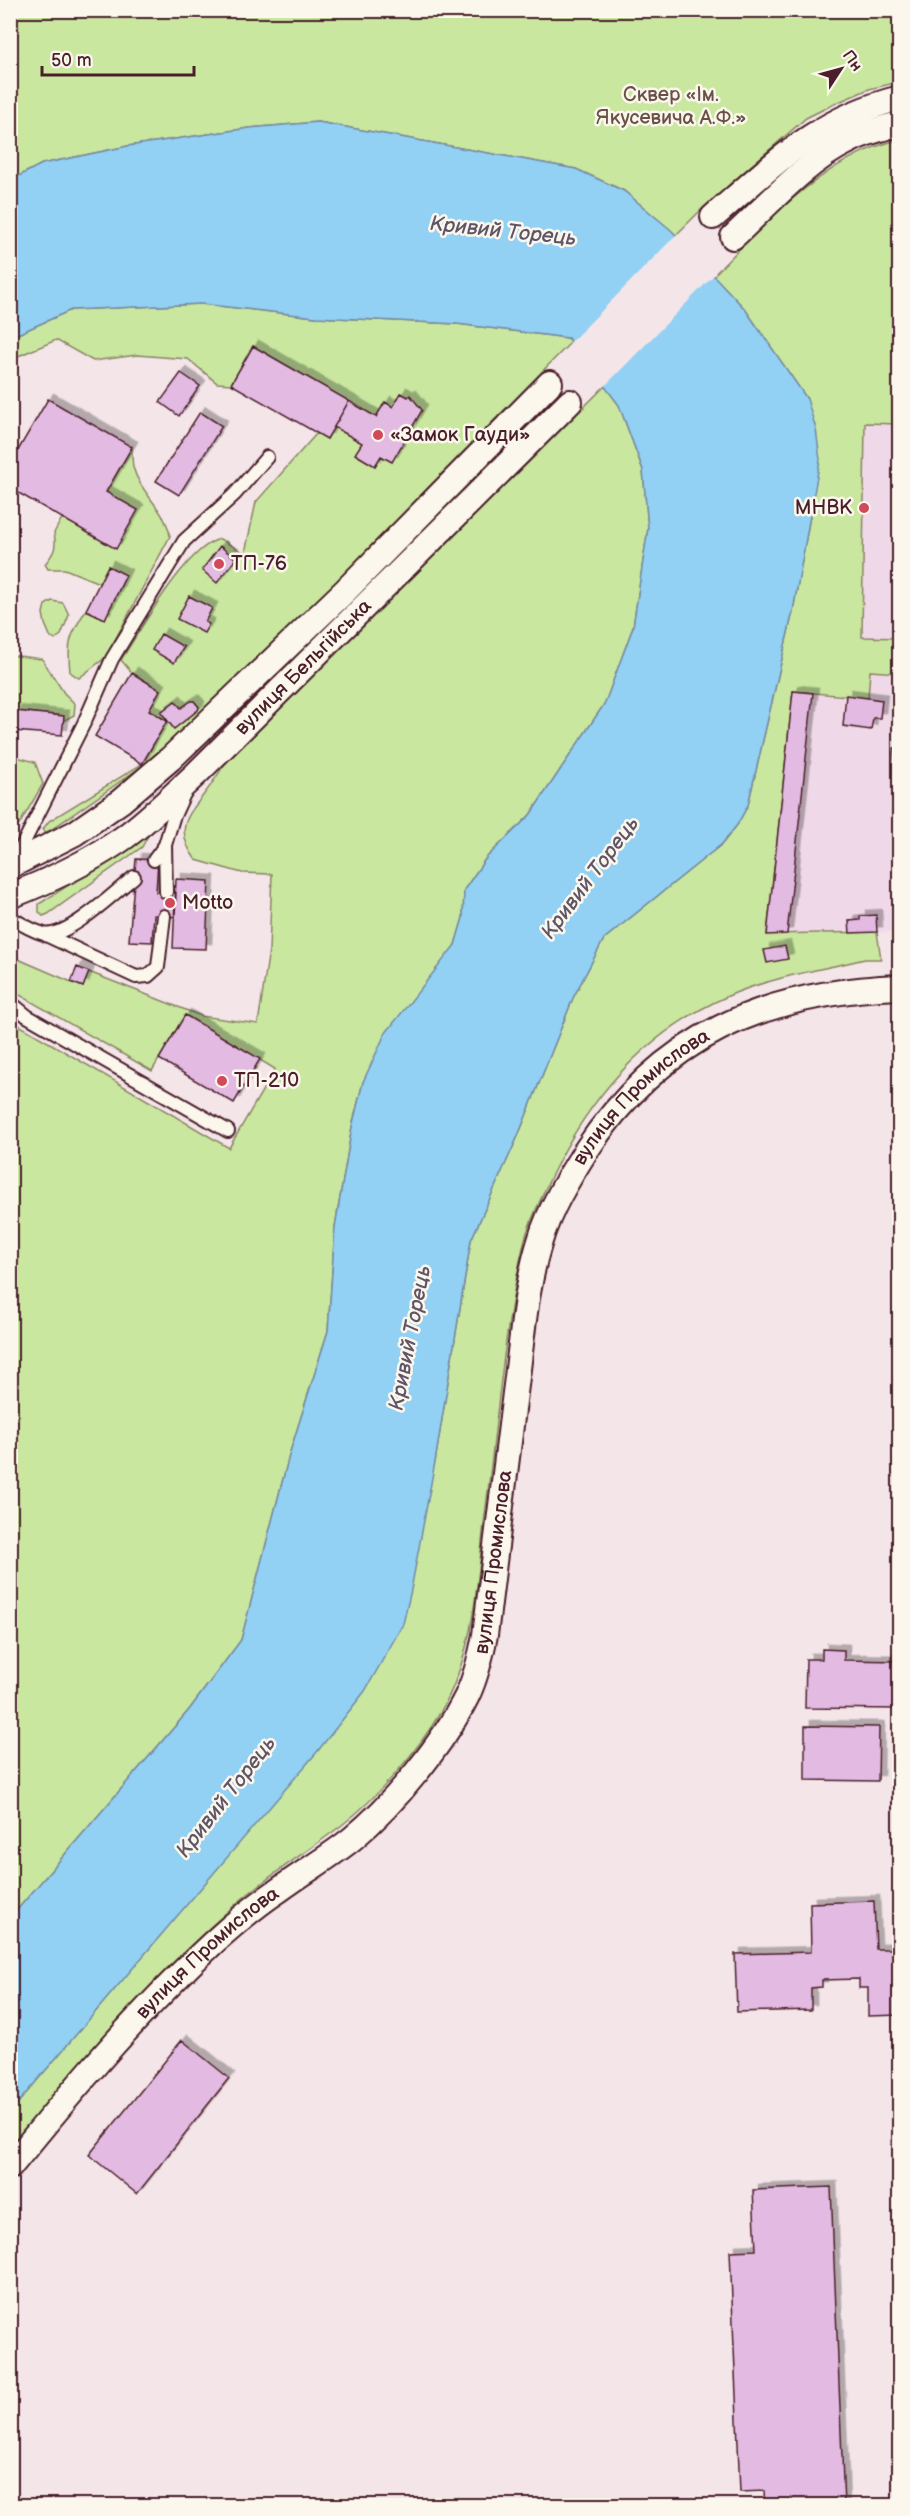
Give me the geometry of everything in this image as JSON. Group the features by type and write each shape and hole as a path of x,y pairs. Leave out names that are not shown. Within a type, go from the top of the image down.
{"street":[{"path":"713,217 787,152 820,129 864,108 900,98"},
{"path":"733,237 804,172 831,151 864,134 900,123"},
{"name":"вулиця Бельгійська","path":"12,865 75,832 121,801 170,759 345,591 550,382"},
{"name":"вулиця Бельгійська","path":"10,896 63,874 120,840 196,774 570,402"},
{"name":"вулиця Промислова","path":"10,2167 91,2068 213,1943 275,1892 353,1838 378,1815 406,1785 451,1723 467,1696 480,1664 485,1635 525,1313 540,1239 571,1174 598,1132 620,1104 660,1066 693,1042 722,1026 753,1012 792,1002 857,989 900,987"}],"lane":[{"path":"12,865 84,723 112,659 184,541 235,494 267,457"},
{"path":"154,860 165,845 181,798 196,774"},
{"path":"165,845 166,892"},
{"path":"46,935 63,931 79,921 134,877"},
{"path":"10,917 136,977 148,976 158,967 164,916"},
{"path":"10,1002 27,1016 228,1131"}],"shaded area":[{"path":"838,342 899,344 899,932 767,935 793,691 846,695 820,681"}],"green space":[{"name":"Сквер «Ім. Якусевича А.Ф.»","path":"11,11 899,11 899,82 869,89 806,118 703,208 676,235 624,191 576,169 318,122 249,128 128,146 42,164 11,180"},
{"path":"899,140 899,424 865,423 862,637 899,638 899,673 870,671 868,698 793,691 767,934 877,932 881,959 865,959 796,975 744,989 728,996 668,1031 642,1052 596,1102 559,1160 533,1217 524,1243 506,1344 473,1617 461,1666 440,1713 408,1758 383,1788 356,1814 248,1894 175,1961 90,2052 11,2147 11,2111 220,1865 435,1462 471,1240 518,1136 573,998 604,939 722,844 737,825 748,805 793,611 813,499 807,399 745,309 713,276 775,214 822,176 847,160 873,148"},
{"path":"201,304 316,317 457,324 568,338 571,342 279,640 161,753 45,832 43,829 49,821 142,764 167,721 149,710 160,690 132,673 121,660 165,591 193,557 207,545 220,539 245,553 256,502 317,433 327,439 334,427 362,443 356,455 375,466 381,456 392,462 422,410 410,396 393,407 385,402 376,417 253,346 231,384 217,383 188,359 137,355 93,361 56,340 11,359 11,337 71,310","holes":["220,547 236,559 217,582 202,570","189,596 212,608 205,622 178,619","175,701 181,708 191,701 199,707 174,729 161,712"]},
{"path":"605,386 619,405 643,470 648,528 633,627 605,703 530,815 486,858 464,890 463,918 455,945 363,1082 352,1127 335,1227 328,1331 290,1452 241,1640 189,1710 11,1917 11,1017 17,1024 229,1148 275,1069 185,1015 152,1071 18,994 11,982 11,956 83,987 89,972 201,1016 258,1024 269,950 272,874 242,873 196,860 185,841 184,832 188,817 224,765"},
{"path":"132,447 136,476 164,518 170,536 106,657 79,678 70,672 69,653 76,626 86,610 105,619 126,575 108,566 99,583 65,569 48,569 45,564 54,550 54,533 62,518 116,548 138,510 106,492"},
{"path":"52,601 63,603 69,615 61,635 55,639 51,638 43,613 45,605"},
{"path":"10,655 42,659 64,693 75,704 74,715 63,721 63,716 16,711 14,731 11,729"},
{"path":"10,755 35,762 43,784 19,825 11,827"},
{"path":"152,828 142,847 48,914 43,916 39,912 39,904 130,846"}],"water":[{"name":"Кривий Торець","path":"318,122 576,169 624,191 671,230 745,309 807,399 816,429 820,460 793,611 748,805 737,825 722,844 604,939 573,998 518,1136 471,1240 435,1462 403,1624 365,1691 317,1752 11,2111 11,1917 189,1710 241,1640 290,1452 328,1331 335,1227 352,1127 363,1082 385,1034 455,945 463,918 464,890 486,858 530,815 605,703 633,627 648,528 643,470 619,405 568,338 457,324 316,317 201,304 71,310 11,337 11,180 42,164 128,146 249,128"}],"pier":[{"path":"678,233 716,273 603,388 569,344"}],"building":[{"path":"253,346 349,401 327,439 231,384"},
{"path":"181,373 200,386 179,416 160,402"},
{"name":"«Замок Гауди»","path":"401,393 408,397 410,395 422,410 392,462 381,456 375,466 355,454 362,443 334,427 349,401 376,417 385,402 393,407"},
{"path":"48,399 132,447 106,492 138,510 116,549 10,488 10,464"},
{"path":"200,412 222,426 179,495 156,481"},
{"name":"ТП-76","path":"220,546 236,559 217,583 202,570"},
{"path":"108,566 126,575 105,619 86,610"},
{"path":"189,596 212,608 205,622 209,624 204,633 177,619"},
{"path":"161,634 184,647 174,663 152,650"},
{"path":"132,673 160,690 149,710 167,721 142,764 95,736"},
{"path":"793,691 813,693 787,934 767,935"},
{"path":"846,695 882,700 880,718 873,718 871,730 843,726"},
{"path":"175,701 181,708 191,701 199,707 174,729 161,712"},
{"path":"15,711 64,716 62,735 14,731"},
{"path":"894,748 900,748 900,787 896,787"},
{"path":"136,859 158,860 156,892 176,893 175,917 154,915 152,942 129,941"},
{"path":"176,879 209,881 206,949 173,948"},
{"path":"876,915 877,932 850,933 849,921 860,920 860,916"},
{"path":"785,946 788,959 767,963 764,950"},
{"path":"77,967 89,972 83,987 71,982"},
{"name":"ТП-210","path":"185,1015 260,1059 234,1103 159,1059"},
{"path":"822,1649 844,1650 844,1660 900,1661 900,1709 805,1708 806,1659 822,1659"},
{"path":"805,1726 879,1727 878,1781 805,1780"},
{"path":"874,1901 876,1949 900,1949 900,2015 868,2016 868,1988 859,1988 859,1979 822,1980 822,1987 811,1988 811,2010 737,2012 735,1954 811,1952 810,1903"},
{"path":"182,2040 229,2078 137,2194 89,2155"},
{"path":"831,2187 844,2506 765,2506 764,2491 740,2492 730,2251 756,2250 753,2190"}],"place":[{"name":"«Замок Гауди»","path":"378,435"},
{"name":"МНВК","path":"864,508"},
{"name":"ТП-76","path":"219,564"},
{"name":"Motto","path":"170,903"},
{"name":"ТП-210","path":"222,1081"}]}
